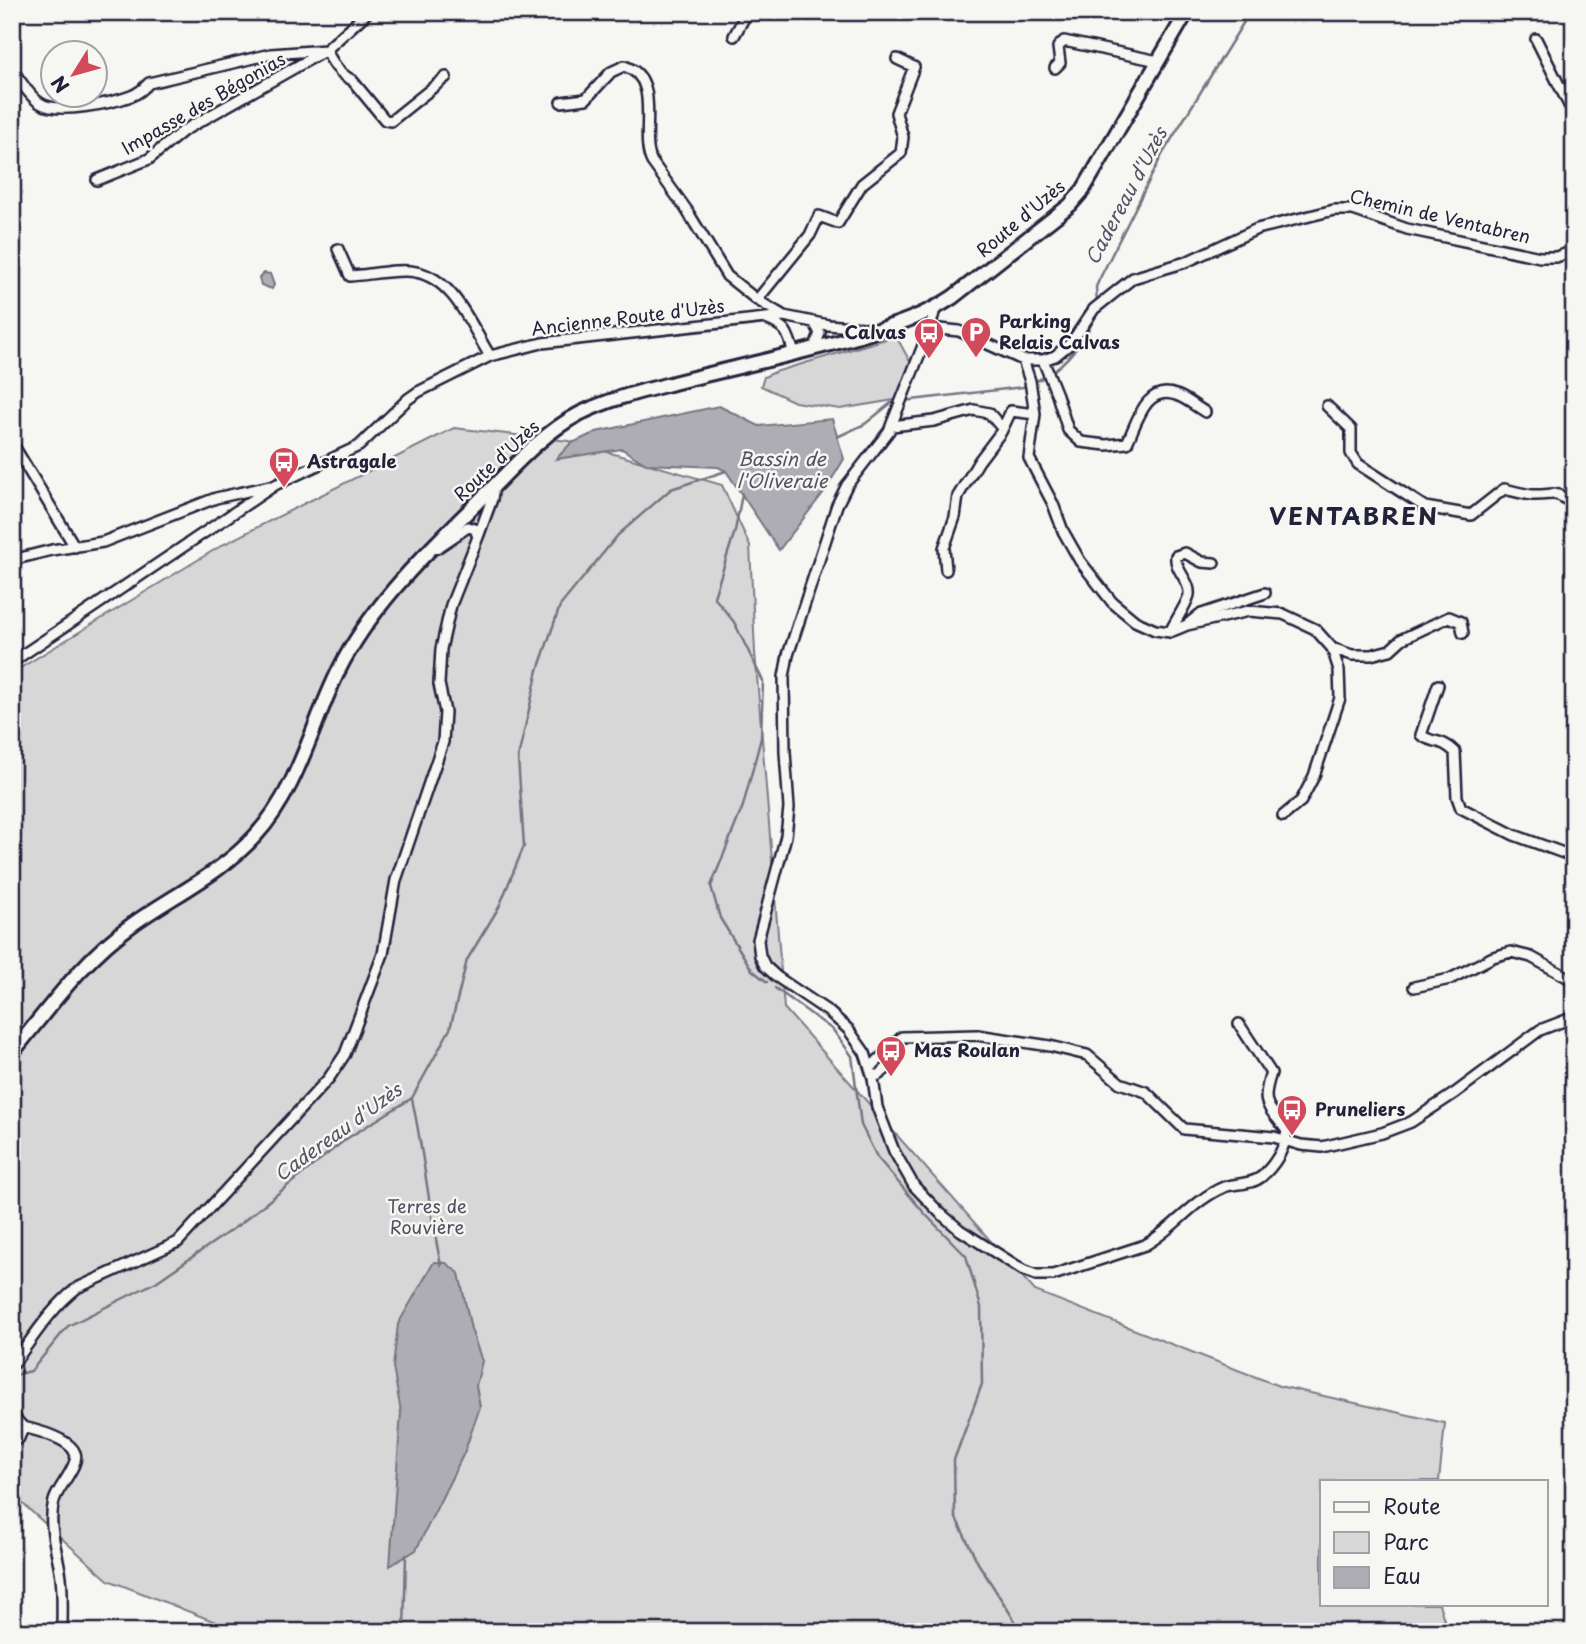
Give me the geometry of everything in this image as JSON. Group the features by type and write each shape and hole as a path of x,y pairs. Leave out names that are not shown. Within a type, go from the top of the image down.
{"main road":[{"name":"Route d'Uzès","path":"12,1054 63,990 107,944 211,873 257,835 294,777 343,663 364,628 400,584 540,439 579,414 630,394 814,349 879,330 935,309 1070,205 1083,190 1187,12"}],"street":[{"name":"Impasse des Bégonias","path":"97,180 149,159 183,131 326,50 368,12"},
{"path":"734,36 744,18 744,12"},
{"path":"1536,39 1569,105 1574,109"},
{"path":"1055,68 1059,63 1058,47 1064,41 1158,61"},
{"name":"Impasse des Bégonias","path":"12,69 39,103 57,108 90,106 131,96 142,91 149,83 271,54 326,50"},
{"path":"326,50 331,61 352,80 385,120 391,121 446,77"},
{"path":"757,300 810,234 819,216 838,223 862,184 901,153 903,137 896,113 914,67 897,59"},
{"path":"561,102 586,99 611,72 624,66 633,69 641,79 648,99 648,153 652,162 686,209 727,276 757,300 785,316"},
{"name":"Chemin de Ventabren","path":"1043,360 1055,356 1071,343 1098,306 1132,278 1186,262 1257,229 1343,209 1416,231 1540,257 1556,257 1574,251"},
{"path":"338,250 350,276 414,271 436,278 450,292 490,356"},
{"path":"935,309 892,426 847,485 837,505 788,655 784,677 789,808 786,835 758,940 760,956 765,966 777,977 829,1012 848,1029 865,1053 873,1078 877,1107 914,1186 960,1230 1023,1270 1036,1275 1053,1275 1134,1250 1157,1238 1212,1193 1227,1186 1258,1180 1274,1165 1287,1131 1265,1100 1264,1093 1271,1073 1239,1024"},
{"name":"Ancienne Route d'Uzès","path":"12,662 275,485 359,446 408,399 490,356 542,343 785,316 879,330"},
{"path":"765,318 782,325 794,354"},
{"path":"789,337 795,324 802,320"},
{"path":"814,322 820,333 814,349"},
{"path":"930,328 959,331 1023,360 1043,360 1068,430 1081,442 1106,445 1127,443 1145,402 1161,393 1176,395 1205,412"},
{"path":"1023,360 1035,414 1029,458 1080,561 1112,602 1135,621 1155,630 1170,632 1187,625 1249,611 1283,614 1315,629 1332,649 1339,670 1340,698 1314,776 1301,801 1283,816"},
{"path":"1327,406 1351,429 1351,453 1358,464 1425,507 1471,515 1504,489 1533,495 1549,492 1559,494 1574,505"},
{"path":"892,426 933,421 974,410 989,413 1002,428"},
{"path":"946,570 944,548 955,517 958,496 1012,411 1035,414"},
{"path":"12,443 75,547"},
{"path":"12,559 103,542 216,498 275,485"},
{"path":"12,1366 52,1312 76,1288 178,1242 330,1078 345,1054 383,954 396,880 443,742 445,712 439,684 442,649 451,605 492,499 494,485"},
{"path":"473,506 481,509 484,521"},
{"path":"473,506 478,537"},
{"path":"428,554 468,527 475,529 478,537"},
{"path":"1170,632 1189,595 1187,584 1175,562 1176,556 1185,553 1202,562 1214,563"},
{"path":"1187,625 1199,615 1265,593"},
{"path":"1332,649 1352,655 1371,655 1390,650 1402,639 1449,617 1461,622 1463,634"},
{"path":"1438,685 1421,735 1445,742 1455,752 1457,797 1461,808 1514,835 1569,855 1574,853"},
{"path":"1414,987 1450,978 1493,957 1511,952 1531,957 1574,981"},
{"path":"870,1068 902,1037 977,1035 1050,1046 1087,1055 1120,1083 1146,1092 1184,1129 1286,1139 1301,1145 1322,1147 1382,1133 1411,1122 1540,1030 1574,1017"},
{"path":"873,1078 886,1071 893,1061 898,1041"},
{"path":"12,1415 23,1427 68,1444 75,1453 76,1463 59,1488 53,1502 51,1519 61,1578 62,1632"},
{"path":"12,1441 19,1438 23,1427"}],"green space":[{"name":"Bassin de l'Oliveraie","path":"896,336 913,367 900,399 840,409 795,402 761,386 764,377 775,372"},
{"name":"Terres de Rouvière","path":"454,428 569,441 722,485 750,546 755,652 784,1008 1035,1291 1279,1386 1445,1423 1439,1480 1320,1480 1320,1606 1440,1606 1448,1632 241,1632 108,1580 12,1494 12,673 224,544"}],"water":[{"path":"264,273 270,274 274,285 272,289 261,285 259,278"},
{"name":"Bassin de l'Oliveraie","path":"719,406 759,426 832,419 844,459 824,492 779,550 726,471 718,467 646,464 622,449 556,459 570,444 596,432"},
{"path":"434,1262 446,1263 459,1273 471,1329 482,1361 476,1386 480,1407 464,1453 416,1550 390,1566 401,1412 393,1367 398,1324"}],"waterway":[{"name":"Cadereau d'Uzès","path":"1097,304 1096,287 1099,280 1163,153 1250,12"},
{"name":"Cadereau d'Uzès","path":"903,401 1023,387 1034,383 1068,358 1088,331 1097,311"},
{"name":"Cadereau d'Uzès","path":"837,437 865,424 891,403 897,402"},
{"name":"Cadereau d'Uzès","path":"15,1375 31,1371 68,1326 156,1282 240,1224 346,1139 412,1098 450,1029 467,960 499,907 524,846 518,758 538,670 560,606 618,535 671,489 726,471"},
{"path":"742,494 735,531 714,597 734,622 763,681 761,738 743,806 711,886 720,918 752,970 767,982"},
{"path":"775,988 833,1030 852,1056 861,1125 877,1157 925,1214 966,1256 981,1307 982,1384 954,1460 955,1516 978,1563 1022,1632"},
{"path":"412,1099 441,1265"},
{"path":"404,1632 406,1555"}],"place":[{"name":"Parking Relais Calvas","path":"976,359"},
{"name":"Calvas","path":"929,360"},
{"name":"Astragale","path":"284,489"},
{"name":"Mas Roulan","path":"891,1078"},
{"name":"Pruneliers","path":"1292,1137"}],"district":[{"name":"VENTABREN","path":"1354,517"}]}
